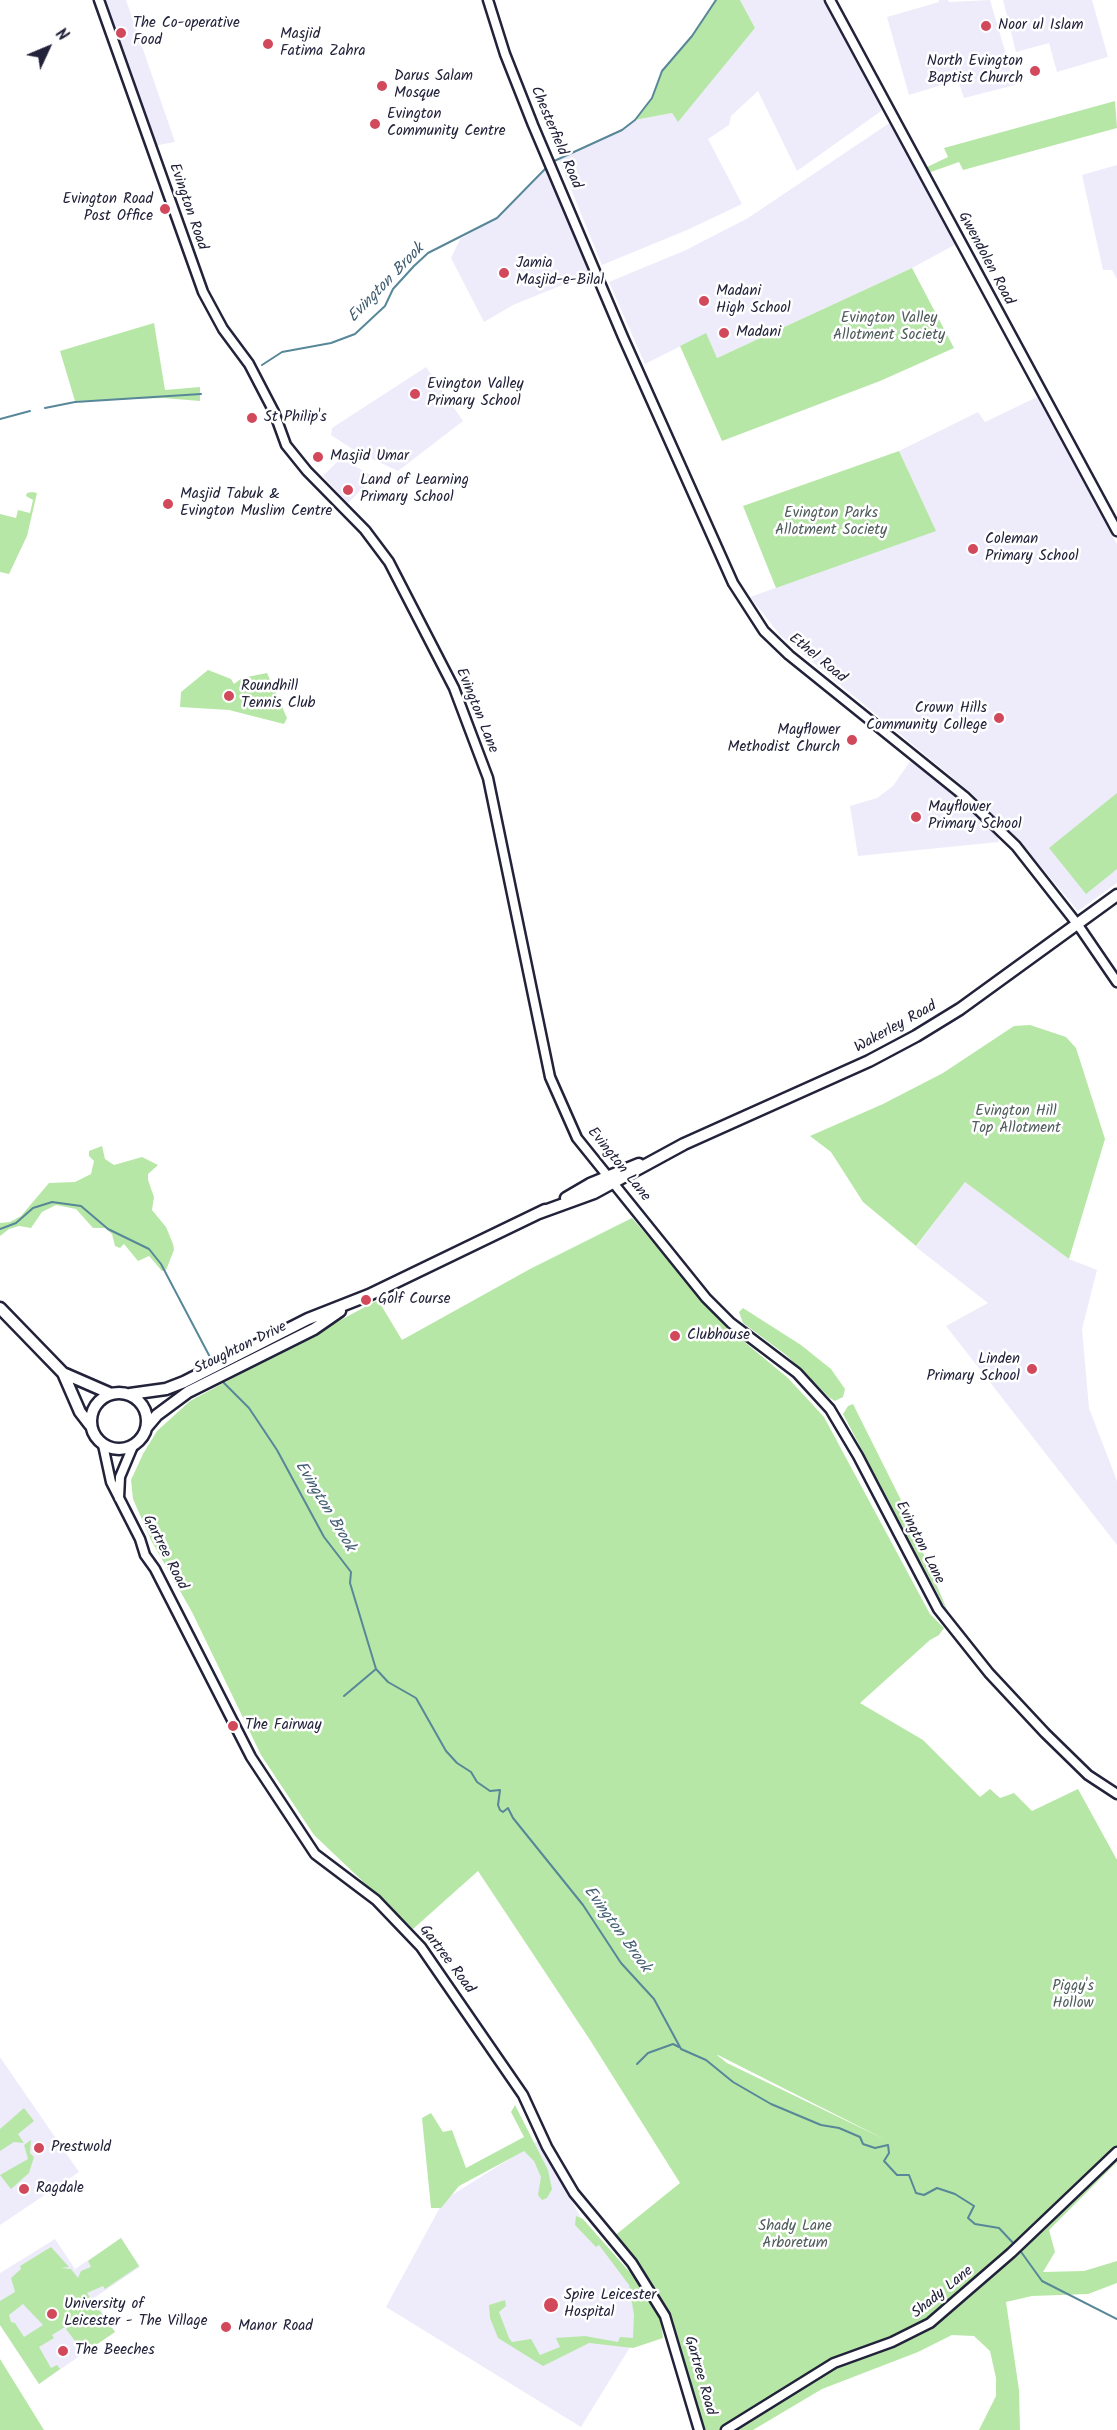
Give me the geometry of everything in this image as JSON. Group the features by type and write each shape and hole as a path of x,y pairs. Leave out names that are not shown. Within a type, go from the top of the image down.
{"highway":[{"name":"Wakerley Road","path":"611,1180 792,1094 869,1061 916,1036 960,1009 1117,895"},
{"name":"Stoughton Drive","path":"130,1394 166,1389 184,1382 308,1319 353,1302 611,1180"},
{"name":"Stoughton Drive","path":"147,1428 157,1415 188,1392 314,1329 353,1302"},
{"path":"0,1308 63,1373 80,1412 97,1439 103,1445 122,1449 133,1446 147,1428 146,1411 141,1402 130,1394 109,1394 63,1373"},
{"path":"90,1425 91,1413 96,1403 109,1394"}],"street":[{"name":"Evington Road","path":"99,0 203,292 223,329 249,363 274,412"},
{"name":"Chesterfield Road","path":"488,0 513,74 602,284"},
{"name":"Gwendolen Road","path":"830,0 1117,531"},
{"name":"Ethel Road","path":"602,284 725,567 764,631 789,655 964,796 1016,846 1078,925 1117,982"},
{"name":"Evington Lane","path":"274,412 286,445 298,461 366,530 389,562 454,688 488,777 550,1077 577,1138 706,1298 731,1323 797,1373 830,1409 858,1456 938,1609 1009,1696 1073,1762 1117,1794"},
{"name":"Gartree Road","path":"103,1445 111,1482 145,1555 155,1569 251,1757 315,1854 376,1900 426,1953 523,2095 547,2147 574,2193 647,2286 665,2316 699,2430"},
{"path":"119,1498 120,1477 133,1446"},
{"name":"Shady Lane","path":"726,2430 834,2363 914,2333 930,2323 1011,2253 1117,2152"}],"shaded area":[{"path":"99,0 126,0 175,142 153,146"},
{"path":"740,0 824,0 884,109 797,171 758,91 731,116 729,125 708,139 742,204 687,230 602,265 559,160 622,130 635,120 672,113 678,121 755,28"},
{"path":"939,0 949,2 990,0 1015,85 964,98 958,80 909,95 887,17 939,2"},
{"path":"1003,0 1092,0 1108,57 1057,72 1049,43 1016,52"},
{"path":"891,122 960,242 912,268 717,358 705,334 645,364 609,282 686,250 748,218"},
{"path":"1117,165 1117,279 1112,270 1103,270 1082,175"},
{"path":"549,169 590,270 587,275 513,305 484,322 451,258 460,239 497,218 541,172"},
{"name":"Evington Valley Primary School","path":"426,367 463,421 398,471 357,452 331,435 332,428"},
{"path":"1037,397 1117,544 1117,883 1078,911 1017,838 970,792 780,635 750,597 935,531 899,451 978,412 985,422"},
{"name":"Land of Learning Primary School","path":"341,458 374,477 348,503 323,476"},
{"name":"Mayflower Primary School","path":"911,760 961,799 997,833 999,842 858,856 850,806 877,798 893,786"},
{"name":"Linden Primary School","path":"965,1181 1069,1259 1097,1270 1082,1329 1089,1408 1117,1481 1117,1545 946,1326 988,1303 916,1247"},
{"path":"0,2057 79,2172 0,2225"},
{"path":"538,2141 585,2225 613,2256 651,2313 581,2427 386,2307 444,2200"},
{"name":"University of Leicester - The Village","path":"121,2238 140,2267 94,2298 115,2332 39,2384 0,2325 0,2273 55,2239 75,2269"}],"green space":[{"path":"716,0 740,0 755,28 678,122 672,113 635,120 652,98 662,71 692,36"},
{"path":"1115,101 1117,128 963,170 959,162 928,173 925,168 948,157 944,148"},
{"name":"Evington Valley Allotment Society","path":"912,268 954,348 880,381 722,441 680,346 706,333 717,358"},
{"path":"154,323 165,390 200,387 200,401 163,398 75,401 60,351"},
{"name":"Evington Parks Allotment Society","path":"899,451 936,531 776,588 743,506"},
{"path":"27,493 37,493 27,536 9,574 0,572 0,514 16,518 18,510 30,513 33,500 26,496"},
{"name":"Roundhill Tennis Club","path":"208,670 231,679 234,684 242,678 267,673 287,718 284,724 229,710 180,707 181,692"},
{"path":"1117,793 1117,869 1086,894 1049,848"},
{"name":"Evington Hill Top Allotment","path":"1030,1025 1066,1037 1076,1048 1105,1139 1069,1259 965,1182 916,1246 863,1202 831,1152 810,1136 883,1104 943,1073 1014,1026"},
{"path":"102,1146 105,1159 114,1165 142,1157 158,1165 148,1174 148,1180 154,1197 152,1210 166,1227 173,1244 174,1250 166,1270 162,1271 149,1256 138,1261 124,1244 120,1248 115,1246 112,1234 105,1228 93,1228 76,1209 56,1205 42,1212 31,1228 19,1226 9,1229 0,1236 0,1223 10,1222 21,1216 49,1183 75,1182 91,1174 94,1161 89,1156 89,1151"},
{"path":"632,1218 725,1326 788,1378 824,1417 930,1614 944,1628 939,1635 930,1640 860,1703 923,1740 980,1797 990,1789 1000,1798 1014,1793 1032,1811 1078,1789 1117,1860 1117,2162 1049,2230 1055,2252 1043,2272 1084,2271 1117,2261 1117,2283 1088,2294 1032,2296 1006,2302 1019,2390 1020,2430 979,2430 996,2396 996,2378 990,2351 974,2336 952,2335 918,2352 822,2389 753,2430 701,2430 668,2312 651,2281 613,2237 680,2183 590,2040 478,1871 413,1929 314,1835 261,1755 192,1612 151,1540 133,1499 131,1480 143,1454 157,1431 190,1401 378,1300 402,1340 530,1269","holes":["717,2055 886,2140 727,2063"]},
{"path":"743,1308 801,1345 831,1369 845,1389 843,1397 835,1401 830,1398 786,1355 743,1323 739,1312"},
{"path":"853,1404 901,1500 950,1617 843,1414 848,1406"},
{"path":"515,2105 548,2170 552,2189 547,2198 542,2200 538,2195 541,2177 534,2161 524,2151 459,2186 441,2208 431,2208 422,2118 431,2113 443,2132 452,2130 466,2168 524,2137 511,2112"},
{"path":"24,2108 34,2121 18,2134 24,2143 14,2142 0,2151 0,2129"},
{"path":"31,2140 30,2153 34,2157 29,2173 11,2189 0,2175 28,2159 24,2145"},
{"path":"576,2216 583,2219 641,2285 660,2317 663,2338 633,2348 589,2343 543,2366 498,2338 490,2318 489,2305 505,2300 506,2306 499,2312 509,2338 512,2342 531,2339 540,2355 560,2347 556,2338 585,2336 618,2342 620,2337 633,2338 634,2315 629,2285 599,2245 596,2247 575,2225"},
{"name":"University of Leicester - The Village","path":"121,2238 139,2266 105,2289 103,2286 87,2293 115,2332 84,2353 66,2329 70,2324 52,2335 54,2338 39,2347 51,2368 57,2365 60,2369 39,2384 0,2325 0,2301 15,2292 11,2278 21,2269 20,2266 51,2247 69,2267 61,2268 71,2269 78,2278 81,2271 91,2267 88,2261","holes":["23,2304 43,2325 24,2337 15,2323 11,2322 9,2315"]},
{"path":"0,2359 44,2430 0,2430"}],"waterway":[{"name":"Evington Brook","path":"552,162 622,130 635,120 652,98 662,71 692,36 716,0"},
{"name":"Evington Brook","path":"262,365 282,352 331,343 355,334 385,306 393,289 428,253 497,218 548,166"},
{"name":"Evington Brook","path":"45,408 75,402 201,394"},
{"name":"Evington Brook","path":"0,419 30,411"},
{"name":"Evington Brook","path":"0,1229 16,1223 33,1208 52,1202 81,1206 108,1229 149,1249 161,1264 211,1359"},
{"name":"Evington Brook","path":"222,1381 249,1408 277,1450 324,1537 351,1572 350,1583 376,1669 388,1682 416,1698 446,1751 457,1763 471,1772 477,1782 490,1791 500,1790 498,1805 500,1810 503,1812 508,1808 513,1818 583,1905 621,1963 654,1999 681,2049 706,2060 733,2082 771,2104 821,2125 839,2128 860,2137 863,2144 875,2148 888,2145 889,2153 884,2161 897,2175 909,2175 916,2193 924,2195 937,2188 955,2194 974,2206 968,2218 975,2224 999,2228 1015,2245"},
{"path":"344,1696 376,1669"},
{"path":"637,2064 648,2053 673,2044 679,2047"},
{"name":"Evington Brook","path":"1019,2249 1042,2281 1117,2319"}],"place":[{"name":"Noor ul Islam","path":"986,26"},
{"name":"The Co-operative Food","path":"121,33"},
{"name":"Masjid Fatima Zahra","path":"268,44"},
{"name":"North Evington Baptist Church","path":"1035,71"},
{"name":"Darus Salam Mosque","path":"382,86"},
{"name":"Evington Community Centre","path":"375,124"},
{"name":"Evington Road Post Office","path":"165,209"},
{"name":"Jamia Masjid-e-Bilal","path":"504,273"},
{"name":"Madani High School","path":"704,301"},
{"name":"Madani","path":"724,333"},
{"name":"Evington Valley Primary School","path":"415,394"},
{"name":"St Philip's","path":"252,418"},
{"name":"Masjid Umar","path":"318,457"},
{"name":"Land of Learning Primary School","path":"348,490"},
{"name":"Masjid Tabuk & Evington Muslim Centre","path":"168,504"},
{"name":"Coleman Primary School","path":"973,549"},
{"name":"Roundhill Tennis Club","path":"229,696"},
{"name":"Crown Hills Community College","path":"999,718"},
{"name":"Mayflower Methodist Church","path":"852,740"},
{"name":"Mayflower Primary School","path":"916,817"},
{"name":"Golf Course","path":"366,1300"},
{"name":"Clubhouse","path":"675,1336"},
{"name":"Linden Primary School","path":"1032,1369"},
{"name":"The Fairway","path":"233,1726"},
{"name":"Prestwold","path":"39,2148"},
{"name":"Ragdale","path":"24,2189"},
{"name":"Spire Leicester Hospital","path":"551,2305"},
{"name":"University of Leicester - The Village","path":"52,2314"},
{"name":"Manor Road","path":"226,2327"},
{"name":"The Beeches","path":"63,2351"}],"park label":[{"name":"Piggy's Hollow","path":"1073,1996"},
{"name":"Shady Lane Arboretum","path":"795,2236"}]}
